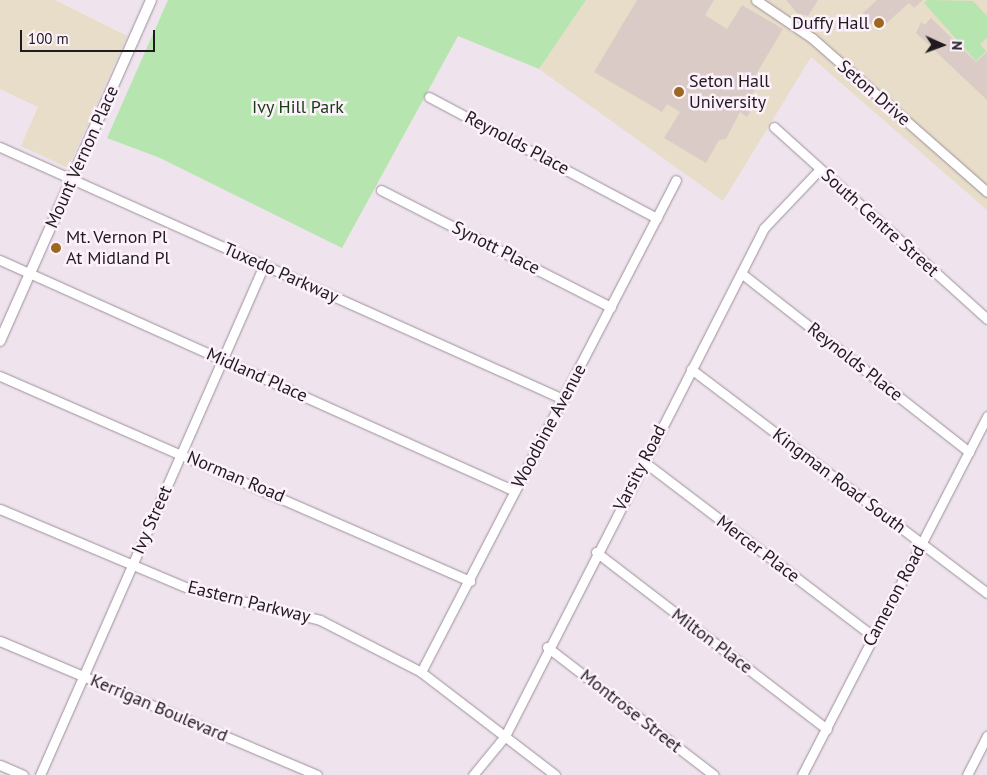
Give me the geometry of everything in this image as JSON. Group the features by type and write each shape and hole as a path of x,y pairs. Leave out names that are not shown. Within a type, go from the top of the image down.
{"street":[{"name":"Mount Vernon Place","path":"0,341 151,0"},
{"name":"Seton Drive","path":"756,0 812,38 987,192"},
{"name":"Reynolds Place","path":"429,97 658,218"},
{"name":"South Centre Street","path":"774,127 987,319"},
{"name":"Tuxedo Parkway","path":"0,147 562,399"},
{"name":"Varsity Road","path":"473,775 505,736 547,647 764,228 820,169"},
{"name":"Woodbine Avenue","path":"421,672 470,581 676,180"},
{"name":"Synott Place","path":"381,190 611,307"},
{"name":"Midland Place","path":"0,260 515,491"},
{"name":"Ivy Street","path":"40,775 264,265"},
{"name":"Reynolds Place","path":"741,273 969,452"},
{"name":"Kingman Road South","path":"691,369 987,593"},
{"name":"Norman Road","path":"0,376 470,581"},
{"name":"Cameron Road","path":"802,775 987,416"},
{"name":"Mercer Place","path":"643,462 873,636"},
{"name":"Eastern Parkway","path":"0,509 188,588 320,620 421,672 554,775"},
{"name":"Milton Place","path":"596,552 827,729"},
{"name":"Kerrigan Boulevard","path":"0,642 317,775"},
{"name":"Montrose Street","path":"547,647 714,775"},
{"path":"967,775 987,736"},
{"path":"0,765 23,775"}],"shaded area":[{"path":"0,0 55,0 127,36 68,168 21,146 38,107 0,89"},
{"name":"Seton Hall University","path":"586,0 987,0 987,210 811,57 723,201 539,69"}],"green space":[{"name":"Ivy Hill Park","path":"168,0 586,0 539,69 458,36 342,248 160,158 107,138"},
{"path":"927,0 973,1 987,16 987,38 980,44 986,51 976,61 924,3"}],"building":[{"path":"637,0 714,0 705,15 727,29 742,5 783,29 755,76 761,80 744,106 750,112 747,117 740,112 726,139 719,140 706,163 664,138 680,112 667,104 662,112 594,72"},
{"path":"786,0 818,0 808,16 797,13"},
{"name":"Duffy Hall","path":"877,0 923,0 914,8 909,3 878,31 862,14"},
{"path":"931,18 976,62 987,52 987,100 916,33 921,22 925,25"}],"place":[{"name":"Duffy Hall","path":"879,23"},
{"name":"Seton Hall University","path":"679,92"},
{"name":"Mt. Vernon Pl At Midland Pl","path":"56,248"}]}
